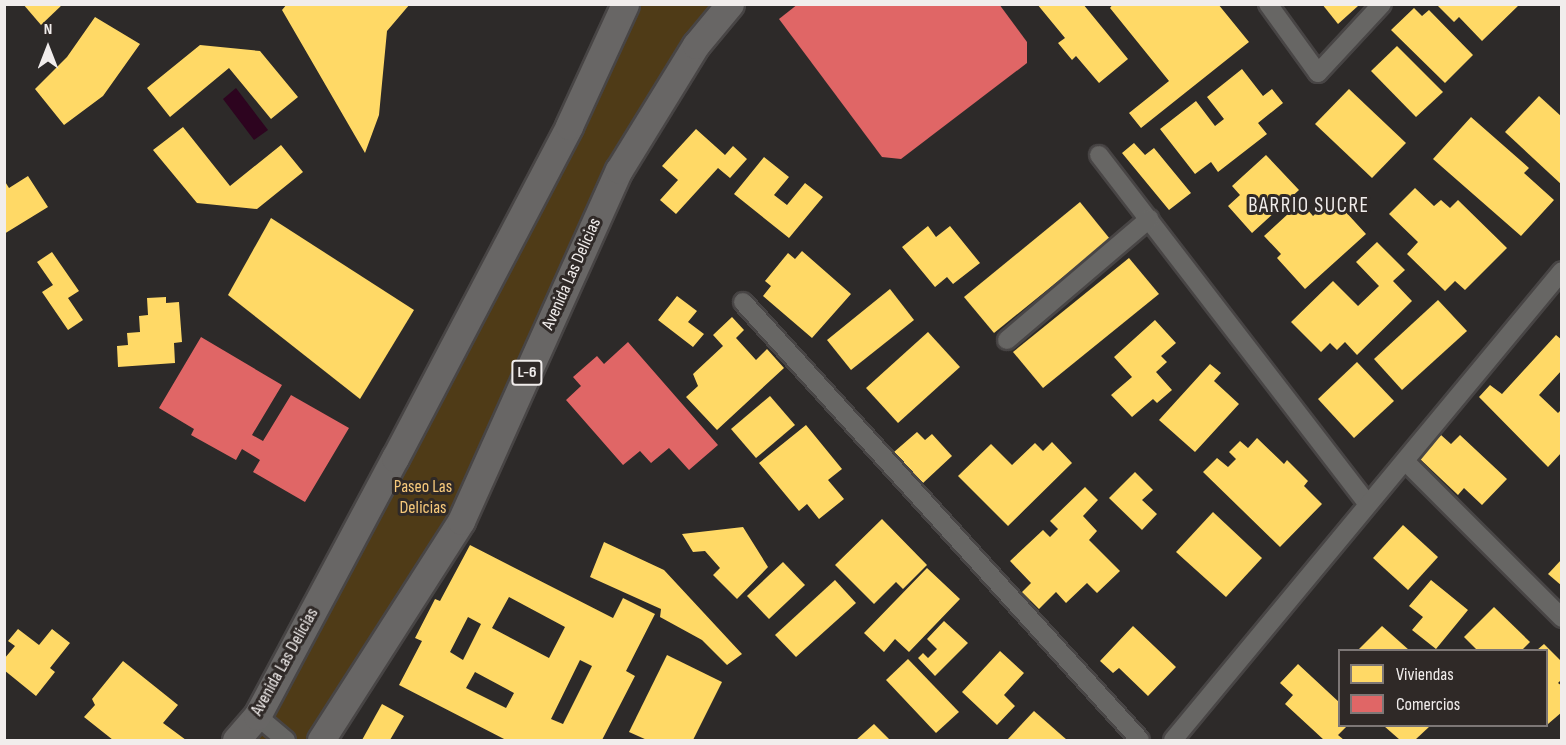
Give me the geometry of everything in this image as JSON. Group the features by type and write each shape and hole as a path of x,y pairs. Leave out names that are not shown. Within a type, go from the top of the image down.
{"main road":[{"name":"Avenida Las Delicias","path":"236,741 257,716 564,137 625,4"},
{"name":"Avenida Las Delicias","path":"321,741 461,520 619,170 696,45 730,4"}],"street":[{"path":"1268,4 1318,73 1382,4"},
{"path":"1099,155 1367,503"},
{"path":"1007,340 1149,219"},
{"path":"1173,741 1367,503 1405,461 1562,271"},
{"path":"743,302 1140,741"},
{"path":"1405,461 1562,618"},
{"path":"257,716 286,741"}],"green space":[{"name":"Paseo Las Delicias","path":"625,4 731,5 696,45 461,520 321,740 236,740"}],"shaded area":[{"path":"236,88 268,130 254,140 223,99"}],"building: Viviendas":[{"path":"23,4 63,4 41,25"},
{"path":"287,4 410,4 387,31 379,115 365,153 282,10"},
{"path":"1037,4 1083,4 1128,59 1099,83 1076,56 1072,60 1058,43 1065,38"},
{"path":"1113,4 1218,4 1249,42 1141,128 1129,113 1169,81 1110,8"},
{"path":"1322,4 1357,4 1358,6 1338,24"},
{"path":"1436,4 1520,4 1482,41 1459,17 1454,22"},
{"path":"1414,8 1422,16 1429,10 1473,55 1445,83 1391,30"},
{"path":"95,17 140,44 103,96 64,125 35,89 67,57"},
{"path":"200,45 260,51 298,97 271,119 229,68 170,117 147,88"},
{"path":"1397,46 1443,92 1416,117 1371,71"},
{"path":"1242,69 1263,96 1272,89 1283,103 1258,123 1267,134 1218,172 1211,162 1195,174 1160,129 1196,101 1215,126 1224,119 1207,97"},
{"path":"1349,89 1406,143 1372,178 1315,124"},
{"path":"1539,96 1562,117 1562,185 1505,132"},
{"path":"1471,117 1529,168 1524,173 1554,200 1521,236 1433,159"},
{"path":"183,127 230,186 281,145 303,172 257,209 197,203 153,150"},
{"path":"696,129 725,155 733,146 747,159 730,178 718,168 676,214 660,200 678,180 662,166"},
{"path":"1134,143 1145,155 1154,148 1191,193 1169,210 1122,153"},
{"path":"1266,155 1299,190 1252,233 1228,206 1240,195 1232,186"},
{"path":"764,157 789,177 774,195 787,205 805,183 823,197 789,238 734,194"},
{"path":"28,176 48,207 4,234 4,180 9,188"},
{"path":"1415,188 1434,206 1441,200 1450,208 1458,200 1507,248 1465,290 1455,281 1445,291 1407,254 1418,242 1389,214"},
{"path":"1333,198 1366,234 1305,289 1277,258 1281,254 1264,236 1301,202 1313,216"},
{"path":"1080,202 1110,239 994,333 964,297"},
{"path":"271,218 414,310 360,399 228,295"},
{"path":"928,226 936,237 950,226 980,263 953,284 947,277 935,287 902,247"},
{"path":"1377,242 1405,270 1393,281 1412,301 1357,355 1345,342 1337,350 1330,343 1321,352 1291,322 1333,281 1358,306 1379,286 1356,262"},
{"path":"802,251 851,294 812,338 763,296 771,286 765,281 788,253 795,259"},
{"path":"52,252 79,291 68,298 83,320 68,330 42,292 53,285 37,262"},
{"path":"1129,258 1159,294 1043,388 1013,352"},
{"path":"890,289 914,320 851,370 827,340"},
{"path":"677,296 697,311 688,322 704,334 693,347 658,320"},
{"path":"166,297 166,303 179,302 182,342 174,343 175,363 118,367 117,346 128,345 127,333 140,332 139,316 148,315 147,298"},
{"path":"1438,300 1467,331 1402,390 1374,359"},
{"path":"732,317 744,330 736,338 756,360 767,349 784,368 717,430 686,397 698,386 693,374 723,346 713,335"},
{"path":"1155,320 1176,343 1161,356 1167,362 1156,372 1172,390 1157,403 1153,399 1132,417 1111,395 1132,377 1114,357"},
{"path":"928,332 960,367 898,423 866,388"},
{"path":"1556,335 1562,340 1562,370 1539,395 1558,413 1562,409 1562,452 1548,467 1479,397 1490,385 1502,394"},
{"path":"1357,362 1394,401 1354,438 1318,399"},
{"path":"1210,364 1221,373 1214,381 1239,404 1195,452 1159,420"},
{"path":"770,396 795,425 756,458 731,429"},
{"path":"806,425 842,469 828,480 844,499 819,519 807,504 799,511 759,463"},
{"path":"917,432 925,440 932,434 952,456 923,483 894,452"},
{"path":"1441,435 1451,444 1460,435 1507,479 1482,505 1464,488 1458,495 1419,458"},
{"path":"1257,438 1284,464 1287,460 1308,481 1304,486 1322,504 1280,547 1203,472 1217,458 1228,467 1236,459 1229,452 1240,441 1248,448"},
{"path":"1052,442 1072,463 1008,526 958,476 991,444 1012,465 1035,443 1043,451"},
{"path":"1135,472 1153,490 1142,500 1157,514 1142,530 1109,498"},
{"path":"1085,487 1098,500 1083,516 1097,531 1089,540 1120,571 1097,593 1087,583 1066,603 1056,592 1039,609 1022,592 1031,583 1010,561 1043,530 1050,537 1058,529 1050,521"},
{"path":"1213,512 1262,558 1226,597 1176,552"},
{"path":"882,519 927,565 903,589 896,582 874,604 835,565"},
{"path":"1403,525 1438,557 1408,590 1373,558"},
{"path":"743,527 768,567 737,599 713,575 720,568 705,551 693,552 682,534"},
{"path":"604,542 664,570 742,654 727,665 702,640 660,617 661,609 590,577"},
{"path":"470,545 613,618 623,598 655,614 626,671 635,676 602,740 506,740 399,685 422,641 415,638 435,599 440,601","holes":["509,597 565,627 549,658 492,628","468,617 481,624 463,660 450,652","580,660 592,666 563,724 551,719","475,672 514,693 506,708 466,688"]},
{"path":"1562,559 1562,586 1548,574"},
{"path":"783,562 805,585 769,619 747,596"},
{"path":"927,568 960,599 909,652 895,639 884,652 864,633"},
{"path":"835,580 856,603 796,657 775,635"},
{"path":"1431,580 1468,610 1436,649 1412,630 1423,617 1409,606"},
{"path":"1494,607 1530,642 1523,649 1476,649 1464,637"},
{"path":"944,621 968,643 935,676 918,658 923,653 928,658 937,649 927,639"},
{"path":"1133,626 1176,667 1148,696 1119,668 1113,673 1100,661"},
{"path":"1382,626 1408,649 1359,649"},
{"path":"18,629 39,645 52,629 70,643 50,668 55,672 36,696 4,670 4,659 15,646 8,641"},
{"path":"1544,644 1562,662 1562,679 1558,683 1562,686 1562,712 1548,724 1548,649 1538,649"},
{"path":"1000,651 1024,673 1004,695 1015,706 997,725 962,692"},
{"path":"667,655 722,682 693,740 647,740 629,732"},
{"path":"908,659 959,712 936,733 886,680"},
{"path":"123,661 178,705 163,723 186,740 113,740 84,717 95,705 92,699"},
{"path":"1298,664 1338,701 1338,727 1346,727 1338,735 1344,740 1324,740 1285,704 1293,695 1280,683"},
{"path":"382,704 404,716 390,740 362,740"},
{"path":"1034,711 1067,740 1007,740"},
{"path":"874,724 890,740 856,740"},
{"path":"1385,727 1429,727 1415,740 1400,740"}],"building: Comercios":[{"path":"798,4 999,4 1027,42 1027,63 901,159 882,157 779,19"},
{"path":"201,337 282,385 252,435 263,441 291,395 349,428 305,502 253,472 260,460 242,449 236,460 191,435 194,429 159,408"},
{"path":"628,342 718,445 689,470 669,448 651,463 640,451 623,465 566,400 581,386 573,377 597,356 604,364"}],"district":[{"name":"BARRIO SUCRE","path":"1309,206"}]}
